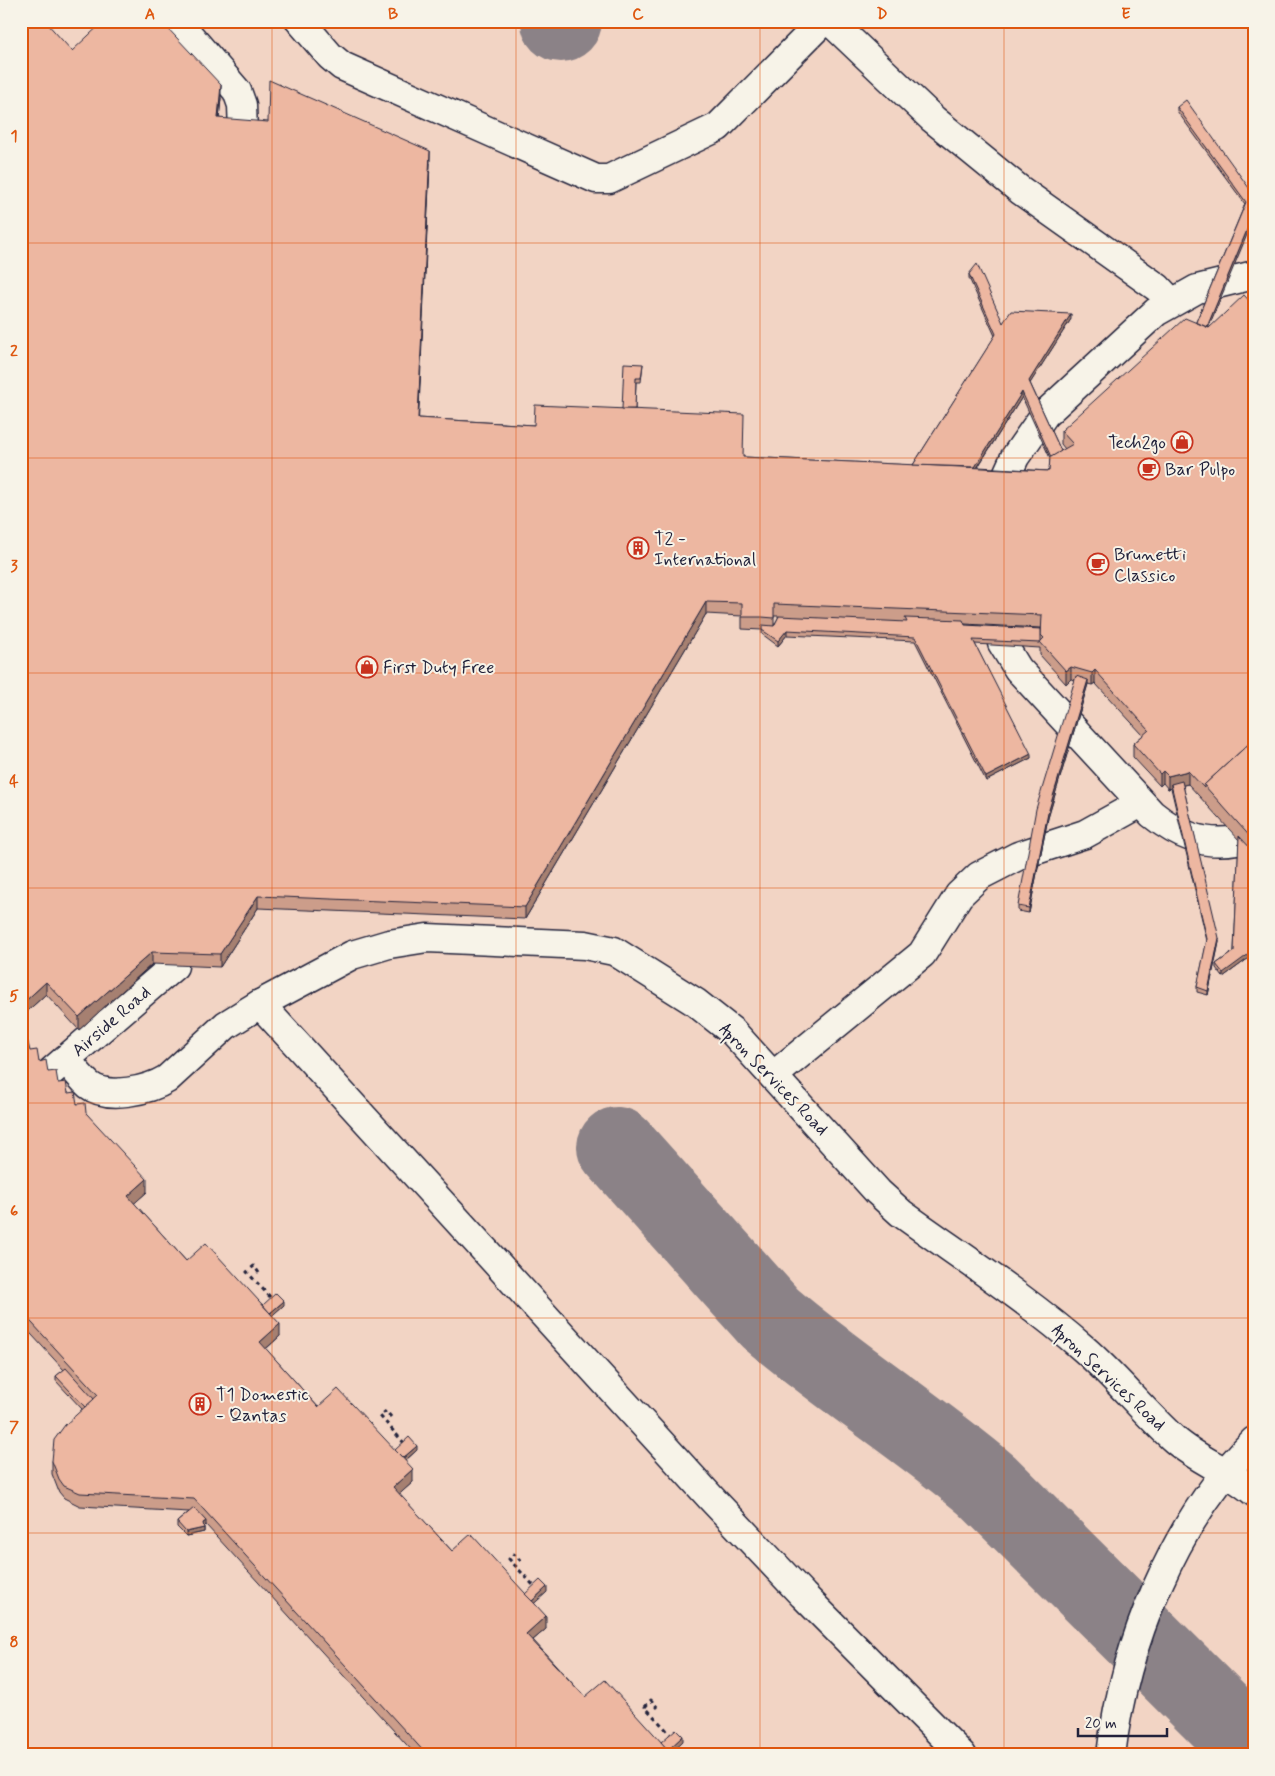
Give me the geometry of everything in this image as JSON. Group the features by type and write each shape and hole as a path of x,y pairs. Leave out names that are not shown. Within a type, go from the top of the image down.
{"lane":[{"path":"177,21 238,91 242,105 244,132"},
{"path":"300,21 330,56 342,66 596,178 609,179 718,127 823,21"},
{"path":"830,21 933,119 1020,190 1158,288 1171,302"},
{"path":"1006,479 1016,457 1045,414 1140,326 1171,302 1197,289 1254,275"},
{"path":"1000,626 1002,643 1018,669 1141,803 1168,828 1188,838 1210,842 1237,840"},
{"path":"773,1076 922,954 959,895 979,876 1018,856 1086,834 1141,803"},
{"name":"Apron Services Road","path":"56,1067 102,1091 114,1092 156,1086 167,1079 226,1025 260,1004 352,955 389,944 427,938 585,945 614,951 695,1002 733,1032 878,1192 901,1213 1052,1323 1084,1349 1175,1440 1254,1492"},
{"name":"Airside Road","path":"56,1067 174,966"},
{"path":"260,1004 711,1498 803,1595 962,1755"},
{"path":"1111,1755 1120,1698 1135,1645 1160,1580 1194,1520 1226,1472 1254,1441"}],"path":[{"path":"259,1273 254,1266 247,1272 273,1300"},
{"path":"391,1418 386,1411 380,1416 406,1445"},
{"path":"521,1561 514,1554 509,1560 536,1588"},
{"path":"658,1708 651,1700 645,1706 672,1736"}],"shaded area":[{"path":"21,21 1254,21 1254,1755 21,1755"}],"building":[{"name":"T2 - International","path":"21,21 45,21 72,51 104,21 161,21 221,85 218,118 268,122 269,80 430,151 418,418 534,425 535,405 744,414 743,457 1049,471 1050,457 1073,444 1061,431 1185,318 1209,328 1244,295 1254,306 1254,739 1204,785 1204,788 1188,771 1168,776 1163,771 1160,774 1133,744 1149,730 1095,670 1092,673 1071,667 1066,671 1040,642 1044,638 1041,635 1042,615 774,604 774,618 742,617 742,603 706,602 525,907 258,896 220,954 152,952 79,1017 46,982 21,1005"},
{"path":"1186,100 1254,195 1254,213 1207,327 1196,322 1246,202 1177,107"},
{"path":"977,264 1003,323 1011,311 1071,314 1029,381 1061,451 1051,457 1022,392 975,467 913,465 996,334 969,274"},
{"path":"624,363 643,364 641,378 636,378 635,409 622,409"},
{"path":"779,616 907,622 905,618 963,620 965,625 1041,629 1040,643 973,640 1031,754 986,777 915,637 787,630 778,641 762,630 762,625 774,626"},
{"path":"1076,676 1088,680 1048,813 1029,908 1018,906 1036,809"},
{"path":"1254,739 1254,841 1204,785"},
{"path":"1182,781 1219,938 1208,991 1197,987 1207,939 1171,784"},
{"path":"1239,836 1254,852 1253,951 1223,973 1216,964 1234,951"},
{"name":"T1 Domestic - Qantas","path":"27,1039 30,1051 37,1050 39,1062 46,1060 48,1072 56,1071 58,1083 66,1082 68,1093 75,1092 77,1104 85,1103 86,1113 147,1179 128,1196 186,1261 206,1243 280,1324 260,1342 318,1407 338,1389 413,1469 393,1487 452,1551 471,1534 546,1616 526,1634 585,1697 605,1680 673,1755 427,1755 194,1499 80,1493 64,1486 52,1461 54,1440 65,1425 98,1395 21,1311 21,1040"},
{"path":"276,1293 284,1301 270,1313 263,1305"},
{"path":"66,1368 94,1399 85,1407 56,1376"},
{"path":"409,1437 417,1446 403,1458 395,1450"},
{"path":"194,1508 206,1521 203,1523 204,1528 186,1532 177,1522"},
{"path":"540,1580 547,1587 532,1601 525,1594"},
{"path":"676,1729 683,1736 668,1750 661,1742"}],"taxiway":[{"path":"617,1147 770,1318 823,1361 933,1442 987,1485 1254,1750"}],"place":[{"name":"Tech2go","path":"1182,442"},
{"name":"Bar Pulpo","path":"1149,469"},
{"name":"T2 - International","path":"638,548"},
{"name":"Brunetti Classico","path":"1098,564"},
{"name":"First Duty Free","path":"367,667"},
{"name":"T1 Domestic - Qantas","path":"200,1404"}]}
